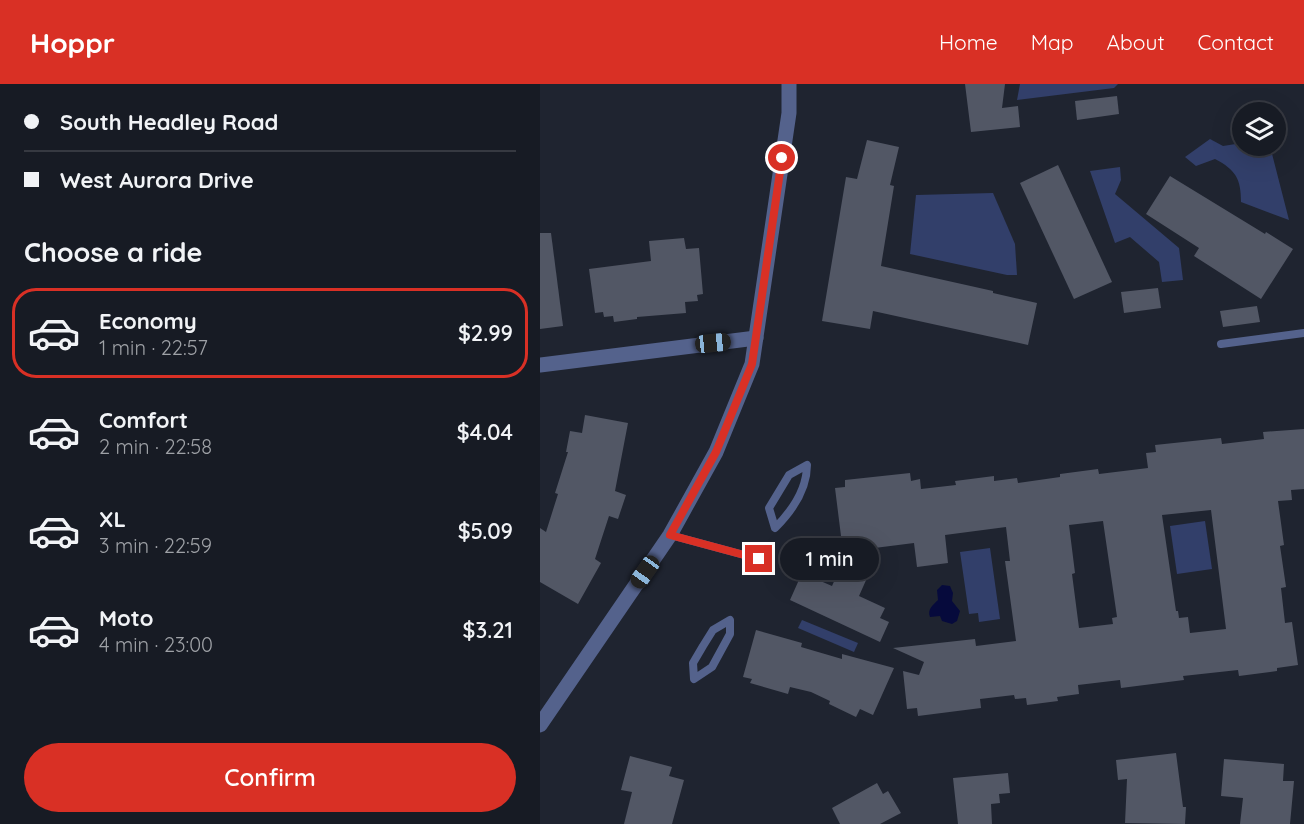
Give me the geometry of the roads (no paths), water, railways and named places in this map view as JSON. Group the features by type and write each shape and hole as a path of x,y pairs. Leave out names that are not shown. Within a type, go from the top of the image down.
{"street":[{"path":"540,725 670,535 716,452 752,364 789,113 789,84"},
{"path":"540,365 756,338"}],"lane":[{"path":"1221,344 1304,333"},
{"path":"807,465 807,479 792,510 775,528 769,508 789,475 807,465"},
{"path":"670,535 759,559"},
{"path":"730,620 730,634 712,668 693,679 693,663 713,630 730,620"}]}
